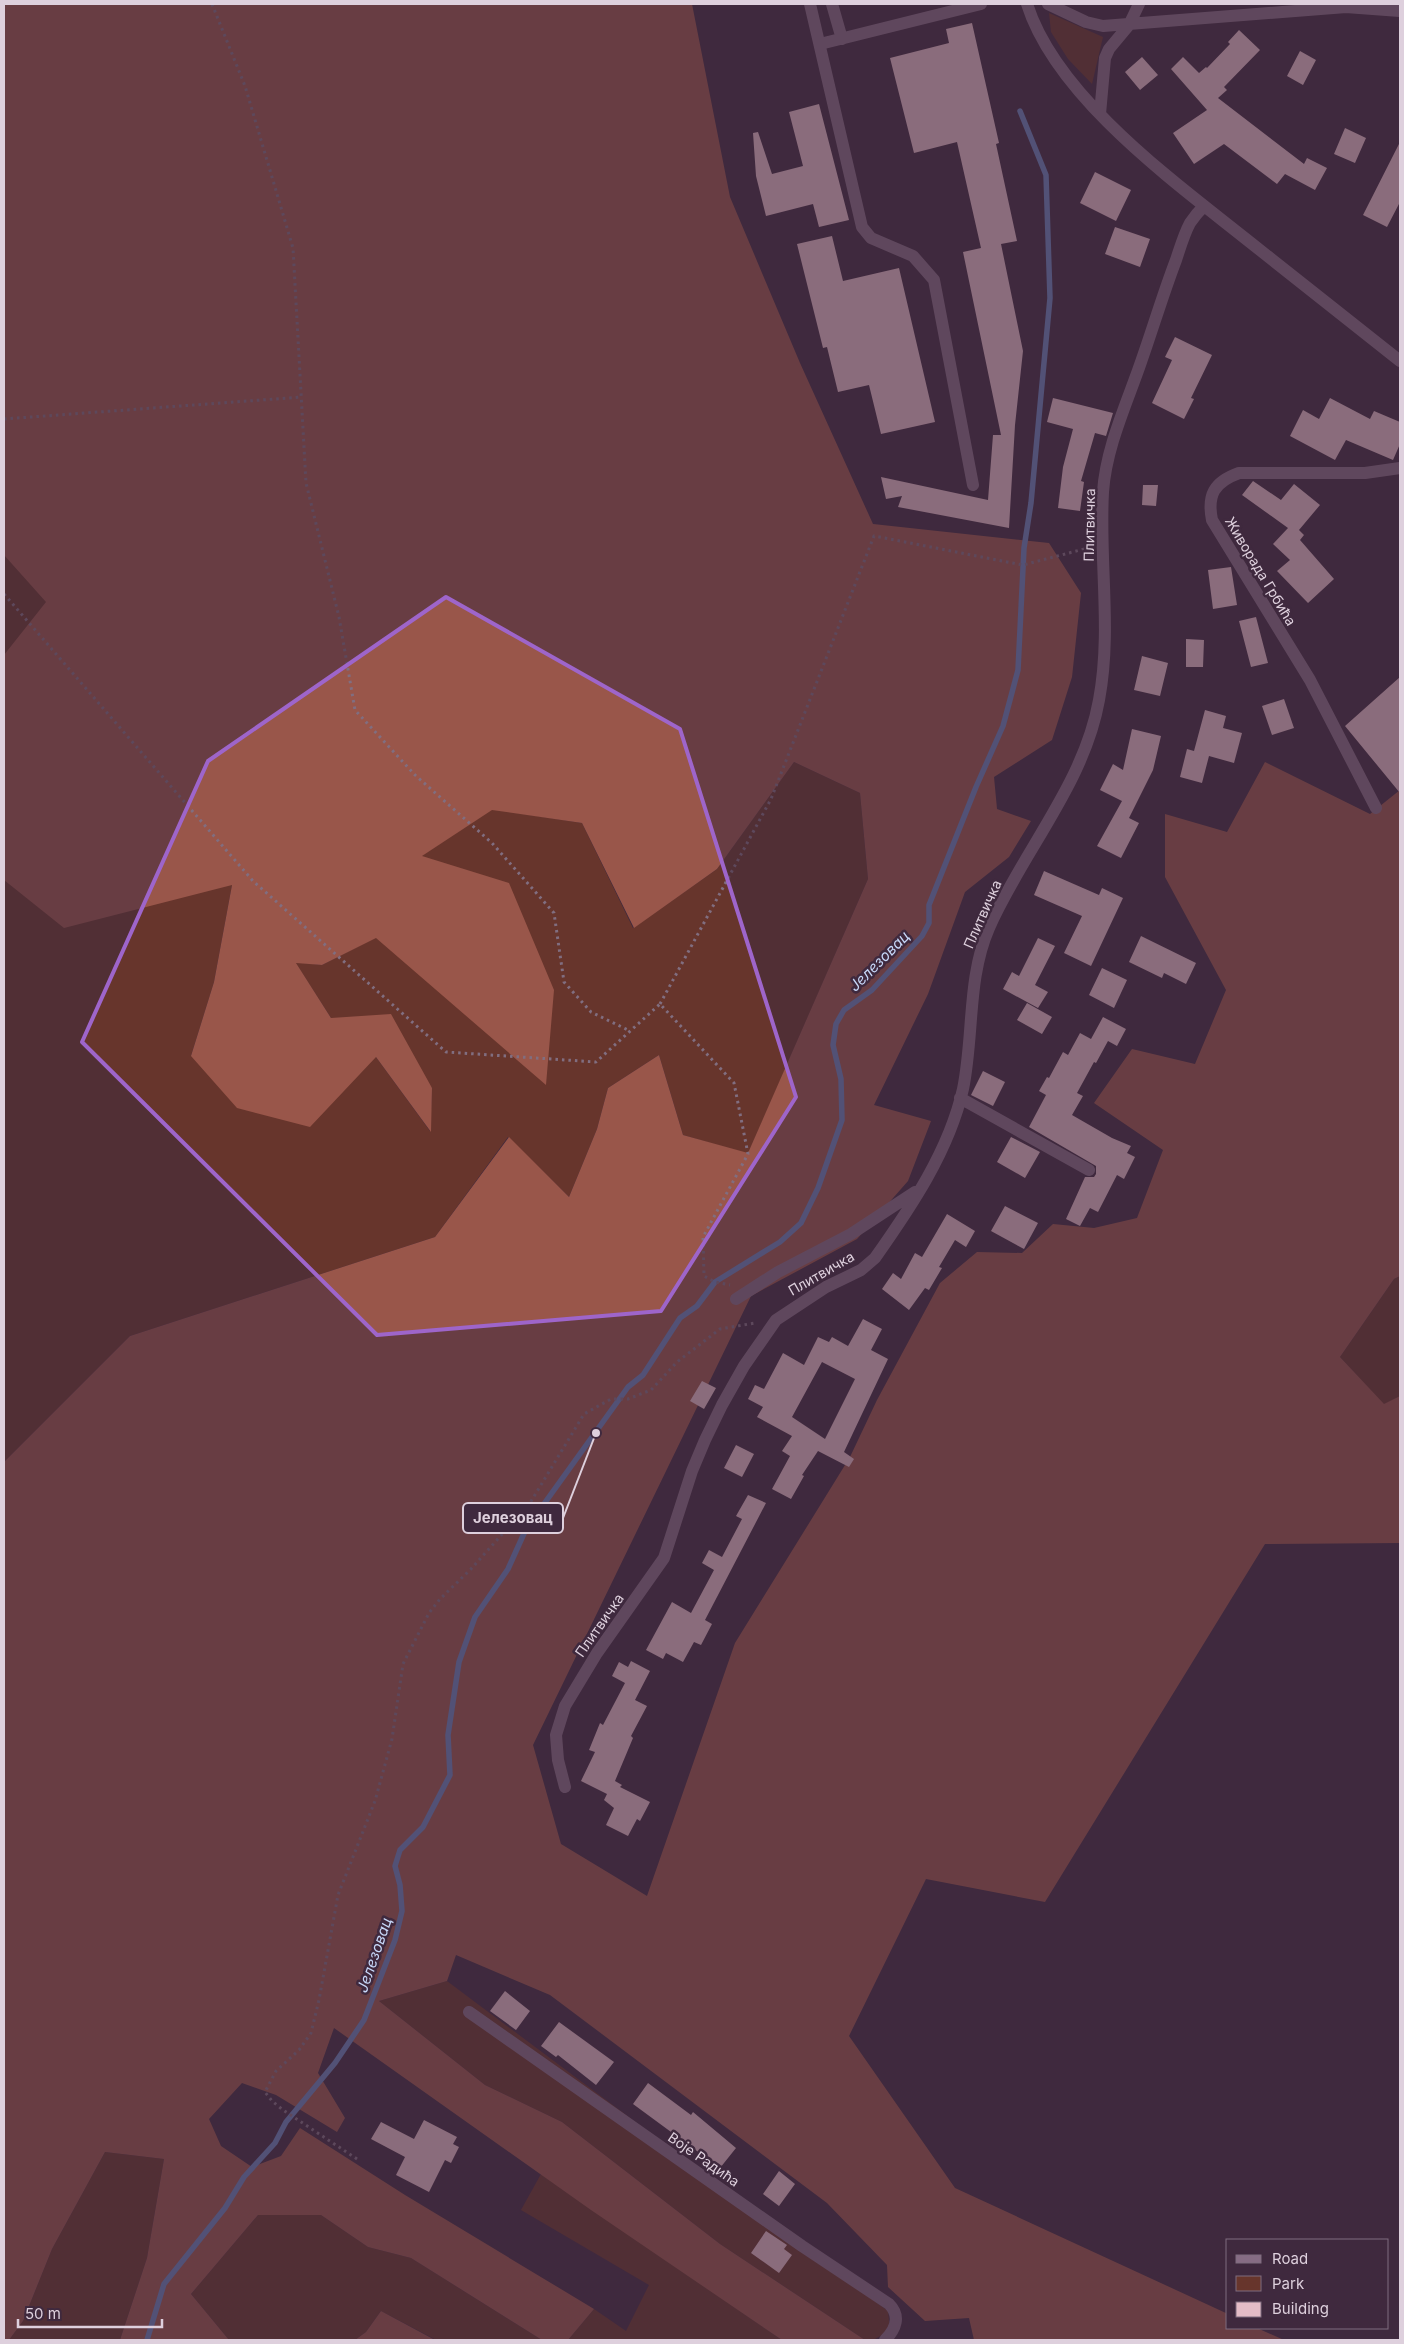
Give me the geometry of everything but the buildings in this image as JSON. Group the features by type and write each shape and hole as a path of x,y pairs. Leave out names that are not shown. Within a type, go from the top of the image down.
{"street":[{"path":"810,4 862,227 871,238 913,256 934,280 973,485"},
{"path":"832,4 842,39"},
{"path":"820,44 981,4"},
{"path":"1027,4 1039,37 1059,67 1100,114 1146,158 1204,206 1400,361"},
{"path":"1048,4 1086,22 1103,26 1279,10 1346,7 1400,11"},
{"path":"1100,114 1105,58 1109,49 1129,25 1139,4"},
{"name":"Плитвичка","path":"565,1786 558,1760 556,1734 565,1706 597,1653 664,1558 692,1471 722,1405 744,1366 776,1320 808,1297 860,1270 875,1258 945,1145 960,1098 968,1055 978,957 1011,883 1080,761 1094,724 1100,699 1105,620 1102,544 1103,488 1111,450 1185,235 1190,224 1204,206"},
{"name":"Живорада Грбића","path":"1376,808 1310,680 1212,520 1209,502 1219,484 1225,478 1239,474 1365,473 1400,468"},
{"path":"960,1098 1089,1170"},
{"path":"736,1299 814,1251 851,1234 919,1189"},
{"name":"Воје Радића","path":"469,2012 802,2246 889,2304 895,2311 897,2319 894,2331 885,2340"}],"path":[{"path":"212,4 245,86 293,248 306,483 339,617 354,710 415,775 492,843 554,913 564,982 591,1012 630,1031"},
{"path":"4,420 302,397"},
{"path":"4,594 253,881 446,1052 596,1062 660,1004 771,799 874,536 1023,565 1102,544"},
{"path":"660,1004 734,1083 748,1154 703,1237 704,1276 715,1282 752,1288"},
{"path":"357,2159 283,2110 265,2092 276,2071 299,2050 311,2033 319,2000 338,1895 375,1801 392,1739 400,1676 412,1643 440,1599 472,1569 530,1503 584,1414 611,1400 628,1399 651,1390 677,1362 720,1329 776,1320"}],"highlighted area":[{"path":"446,597 680,729 796,1097 661,1311 377,1335 82,1042 208,761"}],"green space":[{"path":"1049,13 1103,37 1092,84 1068,59 1051,32"},
{"path":"4,72 232,885 214,982 191,1056 376,1057 430,1131 432,1088 331,1018 295,962 322,965 376,937 546,1084 421,856 492,809 582,823 633,928 717,869 794,762 860,793 868,879 748,1154 683,1135 659,1055 608,1088 597,1129 569,1197 508,1137 435,1237 130,1336 4,1462"},
{"path":"1400,1276 1400,1396 1384,1405 1340,1357 1394,1279"},
{"path":"447,1981 888,2311 890,2331 873,2340 865,2340 720,2244 562,2122 485,2085 379,2001"},
{"path":"105,2152 164,2159 147,2258 120,2340 9,2340 23,2321 52,2249"},
{"path":"541,2174 782,2340 568,2340 594,2309 626,2331 649,2285 521,2210"},
{"path":"258,2215 321,2215 368,2247 411,2258 542,2340 436,2340 381,2311 366,2332 355,2340 229,2340 191,2294"}],"shaded area":[{"path":"4,4 692,4 730,197 800,363 873,524 1049,543 1081,593 1072,677 1052,740 994,777 997,809 1031,821 1009,857 965,892 928,994 874,1105 931,1121 908,1181 857,1239 751,1296 533,1745 561,1844 647,1896 735,1643 850,1457 877,1400 940,1283 977,1252 1022,1253 1053,1224 1094,1228 1137,1218 1163,1150 1094,1103 1132,1049 1195,1064 1226,990 1165,877 1165,814 1227,832 1265,762 1370,814 1400,790 1400,1276 1394,1279 1340,1357 1384,1404 1400,1396 1400,1543 1265,1544 1045,1902 926,1879 849,2036 955,2188 1226,2313 1226,2329 1259,2329 1284,2340 974,2340 969,2318 925,2321 888,2287 887,2265 827,2203 550,1995 456,1955 447,1981 379,2001 485,2085 562,2122 720,2244 865,2340 782,2340 591,2210 334,2028 318,2073 345,2118 337,2132 276,2095 242,2083 209,2119 221,2146 252,2167 281,2156 300,2128 405,2195 594,2309 568,2340 542,2340 411,2258 368,2247 321,2215 258,2215 191,2294 229,2340 120,2340 147,2258 164,2159 105,2152 52,2249 23,2321 9,2340 4,2340 4,1462 130,1336 435,1237 509,1137 569,1197 597,1129 608,1088 659,1055 683,1135 748,1153 868,879 860,793 794,762 717,869 634,928 582,823 492,810 422,856 509,883 554,990 546,1085 376,938 322,965 296,963 331,1018 391,1014 432,1088 431,1132 376,1057 310,1127 237,1108 191,1056 214,982 232,885 64,928 4,880 4,655 46,602 4,555"},
{"path":"381,2311 435,2340 355,2340 366,2332"}],"waterway":[{"name":"Јелезовац","path":"147,2340 164,2284 225,2208 244,2177 275,2143 286,2122 335,2063 364,2020 395,1940 402,1911 400,1885 395,1866 400,1850 423,1827 450,1775 448,1735 459,1662 475,1617 508,1569 526,1529 628,1387 643,1375 680,1318 697,1306 715,1282 780,1242 801,1223 818,1188 842,1120 841,1079 833,1045 836,1024 844,1010 872,990 922,936 929,923 929,905 976,787 1003,726 1018,670 1024,548 1031,503 1050,298 1046,175 1020,111"}],"place":[{"name":"Јелезовац","path":"596,1433"}]}
